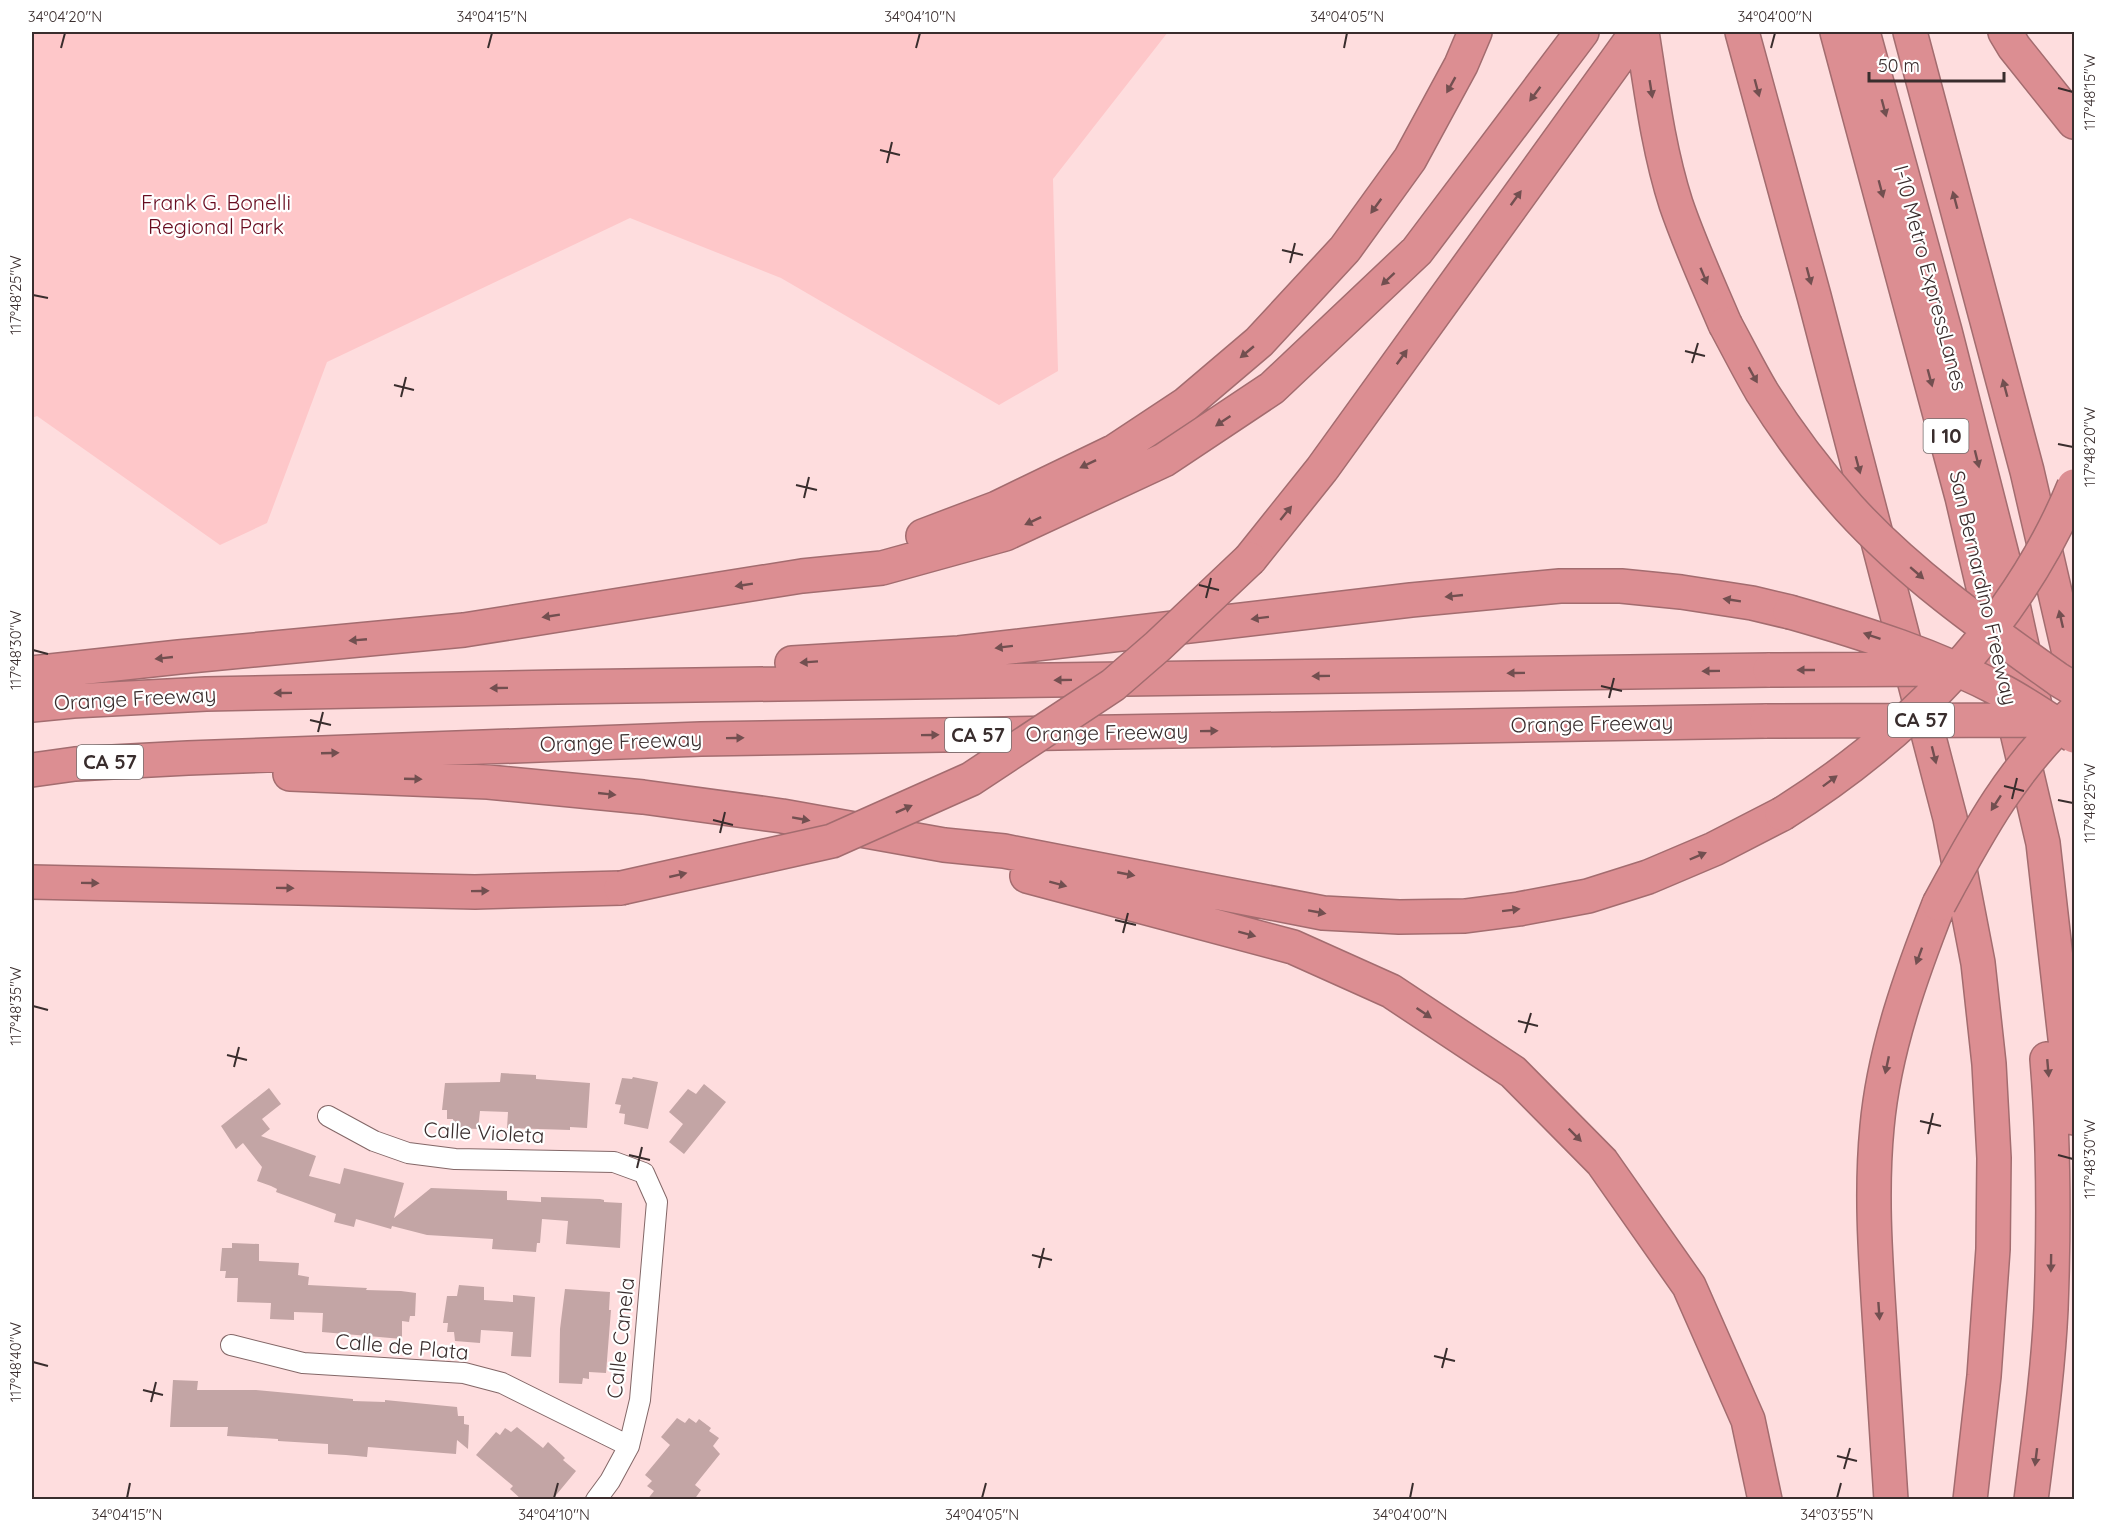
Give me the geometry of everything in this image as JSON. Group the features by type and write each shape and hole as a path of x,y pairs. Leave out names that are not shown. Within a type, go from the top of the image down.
{"highway":[{"path":"802,576 942,530 997,508 1116,451 1186,404 1259,342 1345,249 1410,159 1461,65 1475,32"},
{"path":"32,882 476,892 621,888 832,841 970,779 1113,685 1250,559 1322,469 1637,32"},
{"path":"1642,32 1656,124 1676,202 1725,324 1762,392 1804,452 1850,508 1914,570 1964,611 2074,689"},
{"path":"1742,32 1820,318 1950,818 1978,963 1989,1064 1994,1158 1993,1249 1984,1376 1971,1500"},
{"name":"San Bernardino Freeway","path":"1838,32 1962,497 2043,843 2074,1118"},
{"name":"I-10 Metro ExpressLanes","path":"1863,32 1942,320 2003,559 2056,804 2074,914"},
{"path":"1910,32 2026,471 2074,675"},
{"path":"2005,32 2074,122"},
{"path":"32,674 179,657 464,630 802,576 882,568 1005,534 1164,460 1272,388 1417,251 1576,39"},
{"path":"188,758 263,772 488,782 643,797 782,816 944,845 1004,851 1323,913 1399,917 1465,916 1519,909 1588,896 1648,877 1714,849 1782,814 1866,754 1919,710 1954,675 1995,623 2030,573 2066,507 2074,486"},
{"path":"558,687 797,663 959,652 1388,603 1560,586 1621,586 1752,603 1859,631 1915,650 2005,692 2074,736"},
{"name":"Orange Freeway","path":"32,705 206,694 558,687 1770,670 2074,668"},
{"path":"1891,1500 1873,1189 1877,1125 1886,1067 1919,955 1939,904 1998,799 2047,737 2074,711"},
{"name":"Orange Freeway","path":"32,770 75,764 188,758 713,739 1767,721 2074,720"},
{"path":"2031,1500 2051,1310 2052,1179 2049,1078 2041,980 2032,911 2043,843"},
{"path":"944,845 1006,870 1293,947 1391,991 1513,1072 1602,1161 1689,1286 1748,1420 1765,1500"}],"street":[{"name":"Calle Violeta","path":"328,1116 374,1141 408,1154 455,1158 614,1162 644,1173"},
{"name":"Calle Canela","path":"596,1500 610,1481 628,1446 640,1400 657,1202 644,1173"},
{"name":"Calle de Plata","path":"231,1345 303,1363 464,1373 502,1383 628,1446"}],"green space":[{"name":"Frank G. Bonelli Regional Park","path":"32,32 1168,32 1053,179 1058,371 999,405 781,278 630,218 327,362 267,523 220,545 37,416 32,418"}],"building":[{"path":"501,1073 536,1075 536,1079 590,1083 587,1128 570,1127 570,1130 507,1128 508,1112 480,1111 478,1129 454,1128 453,1119 447,1119 447,1110 442,1110 445,1083 500,1082"},
{"path":"633,1077 658,1082 648,1129 624,1124 625,1114 619,1113 621,1105 615,1104 622,1078 632,1079"},
{"path":"704,1084 726,1102 684,1154 669,1142 683,1124 669,1112 688,1089 696,1094"},
{"path":"269,1088 281,1104 262,1119 270,1129 261,1136 316,1156 309,1176 340,1184 344,1168 404,1183 394,1218 431,1188 507,1191 507,1200 541,1202 541,1197 600,1199 604,1202 622,1203 620,1248 566,1244 568,1221 542,1219 540,1243 537,1243 536,1252 492,1249 493,1239 427,1235 392,1226 391,1229 356,1219 354,1227 334,1222 336,1214 276,1192 277,1189 257,1181 262,1167 243,1143 236,1149 221,1126"},
{"path":"232,1243 259,1244 259,1261 299,1263 298,1275 309,1277 308,1285 416,1293 415,1316 410,1316 409,1322 402,1321 402,1339 322,1332 323,1313 294,1312 294,1320 270,1319 271,1303 237,1302 238,1278 225,1278 226,1271 220,1271 222,1248 232,1248"},
{"path":"459,1285 484,1287 484,1300 513,1302 513,1295 535,1297 531,1357 511,1356 513,1332 481,1330 480,1343 455,1341 454,1332 447,1332 448,1323 443,1323 447,1296 457,1296"},
{"path":"565,1289 610,1292 609,1310 611,1310 606,1373 589,1372 589,1379 583,1378 582,1384 559,1383 560,1329"},
{"path":"173,1380 198,1381 197,1390 256,1390 353,1399 353,1401 385,1402 385,1400 457,1407 458,1416 464,1416 464,1424 469,1425 468,1449 457,1440 456,1454 368,1447 367,1457 328,1454 328,1444 227,1436 228,1427 170,1427"},
{"path":"677,1418 685,1423 689,1418 696,1423 699,1419 711,1428 709,1431 719,1438 713,1446 720,1454 695,1485 701,1490 694,1500 647,1500 654,1491 647,1486 652,1481 645,1475 670,1445 661,1437"},
{"path":"517,1427 543,1448 548,1442 576,1471 552,1500 522,1500 510,1489 513,1486 476,1455 496,1432 500,1435 505,1428 511,1432"}]}
